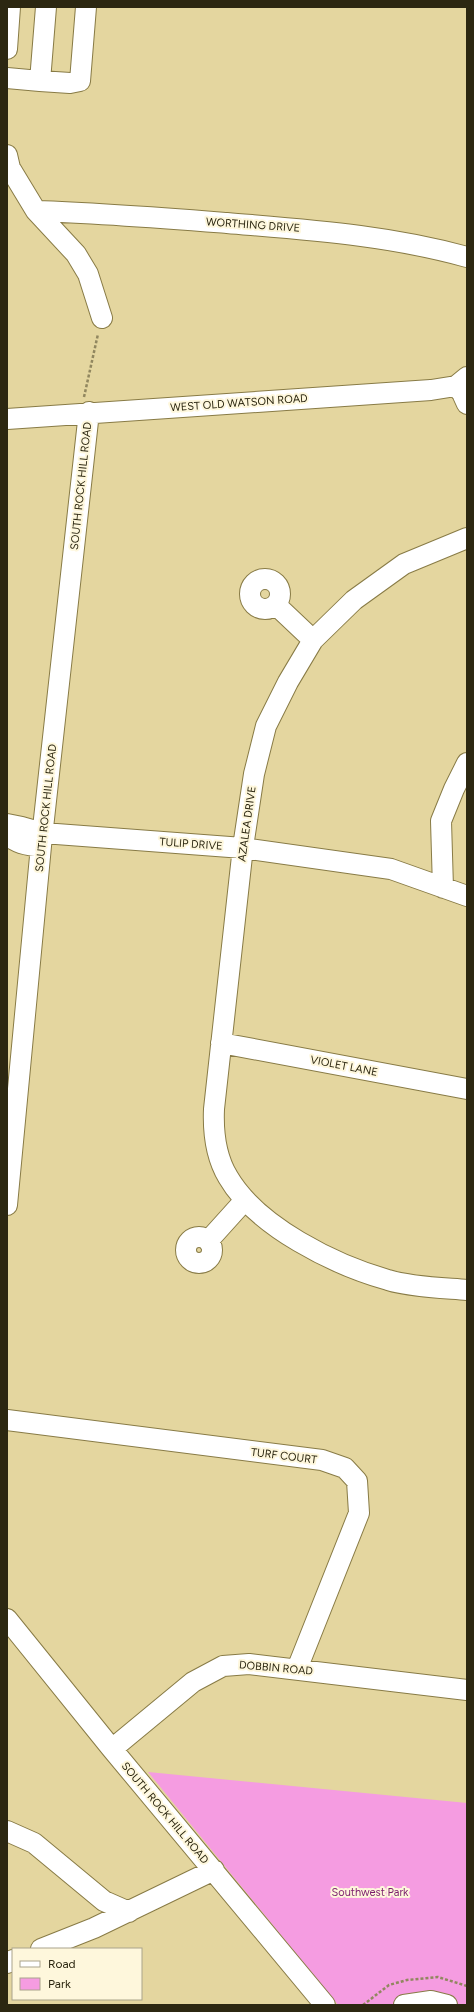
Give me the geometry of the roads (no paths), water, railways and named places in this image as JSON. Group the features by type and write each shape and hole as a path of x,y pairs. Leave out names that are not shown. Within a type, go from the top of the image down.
{"street":[{"path":"7,49 10,7"},
{"path":"40,81 46,7"},
{"path":"7,78 70,83 80,81 86,7"},
{"path":"7,155 10,168 36,211 76,254 88,274 102,318"},
{"name":"WORTHING DRIVE","path":"36,211 81,212 313,230 403,241 467,258"},
{"path":"462,382 462,393 467,404"},
{"name":"WEST OLD WATSON ROAD","path":"7,419 423,390 462,382"},
{"name":"SOUTH ROCK HILL ROAD","path":"7,1199 85,413"},
{"name":"AZALEA DRIVE","path":"467,538 404,564 354,600 314,640 288,682 266,726 254,774 243,848 214,1109 213,1133 228,1177 245,1200 275,1226 343,1265 390,1281 467,1290"},
{"path":"276,605 314,640"},
{"path":"443,888 441,821 454,789 467,763"},
{"name":"TULIP DRIVE","path":"7,824 42,840 243,848 391,870 467,896"},
{"name":"TULIP DRIVE","path":"7,835 11,839 30,846 42,840"},
{"name":"VIOLET LANE","path":"221,1043 467,1089"},
{"path":"208,1240 245,1200"},
{"name":"TURF COURT","path":"7,1420 322,1460 345,1468 357,1481 359,1513 297,1669"},
{"name":"SOUTH ROCK HILL ROAD","path":"7,1619 112,1749 325,2005"},
{"name":"DOBBIN ROAD","path":"112,1749 193,1682 223,1666 249,1664 467,1690"},
{"path":"7,1831 34,1843 95,1895 104,1901 129,1912"},
{"path":"44,1948 129,1912 214,1870"},
{"path":"94,1928 93,1912 95,1895"},
{"path":"404,2005 431,2001 447,2005"}],"park label":[{"name":"Southwest Park","path":"370,1892"}]}
